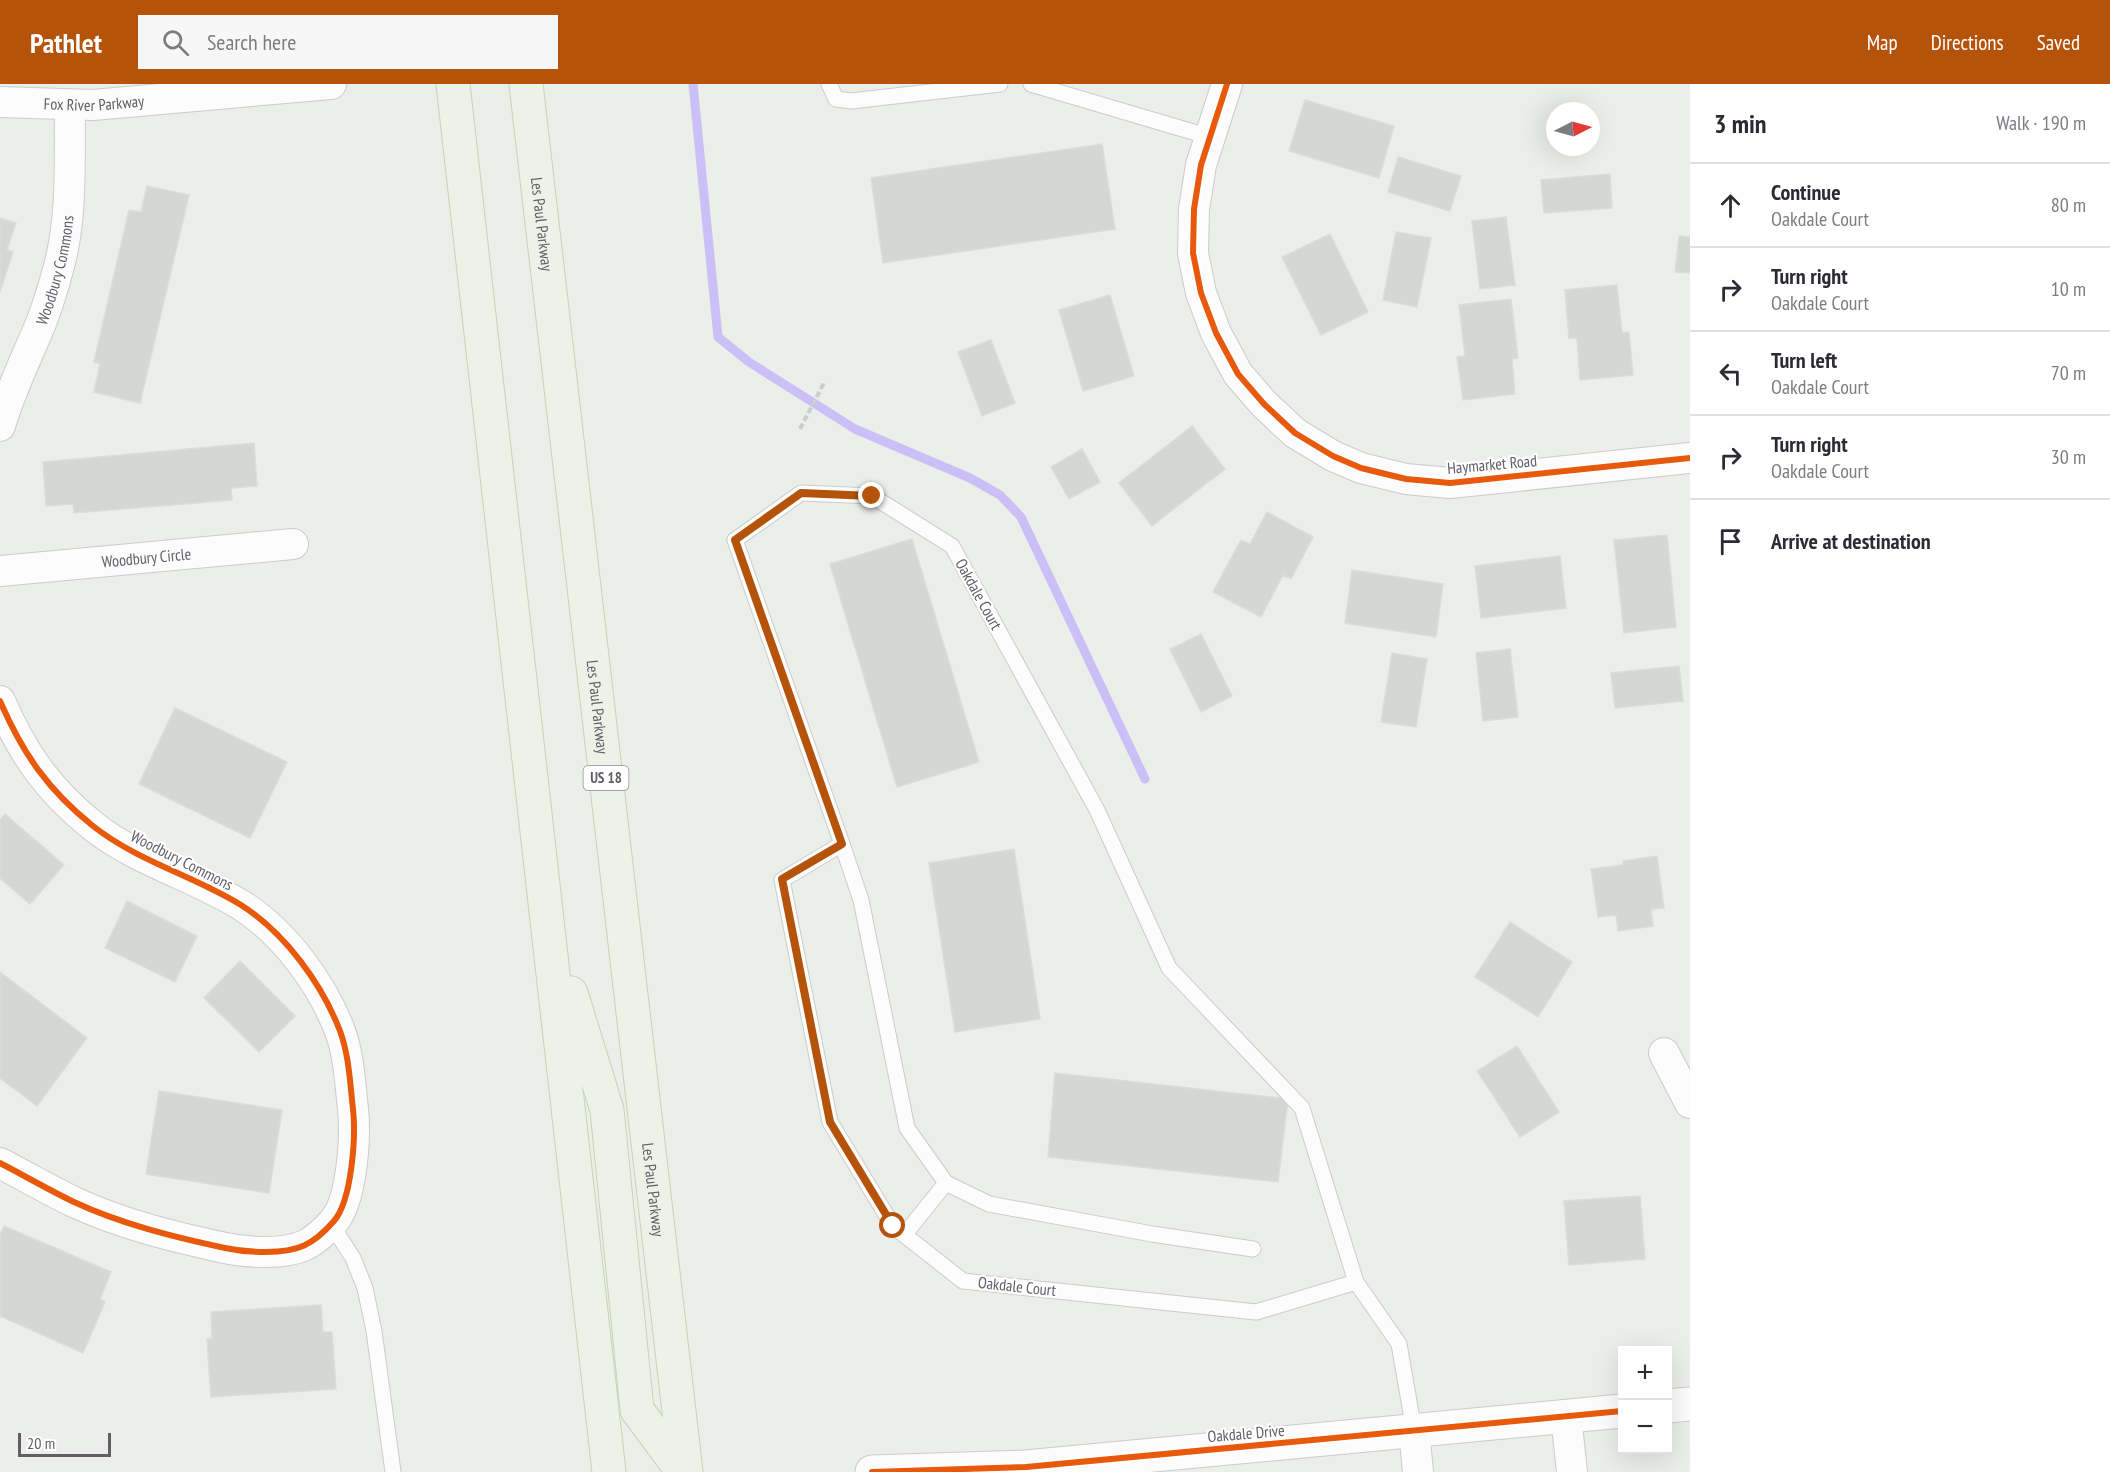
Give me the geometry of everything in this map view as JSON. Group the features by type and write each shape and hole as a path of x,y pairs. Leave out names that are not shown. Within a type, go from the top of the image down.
{"main road":[{"path":"453,84 609,1472"},
{"name":"Les Paul Parkway","path":"526,84 684,1472"},
{"path":"547,917 607,1110 637,1410 684,1472"}],"street":[{"name":"Fox River Parkway","path":"0,102 93,105 331,84"},
{"name":"Haymarket Road","path":"1227,84 1201,165 1194,209 1193,253 1201,293 1216,333 1238,374 1264,404 1295,433 1333,456 1361,468 1406,479 1450,483 1690,458"},
{"name":"Woodbury Commons","path":"0,426 12,389 42,321 59,264 65,231 69,179 70,105"},
{"name":"Woodbury Circle","path":"0,571 293,544"},
{"name":"Woodbury Commons","path":"0,702 12,729 42,776 59,797 95,828 124,846 241,905 263,922 295,954 321,990 341,1033 349,1070 355,1121 355,1138 346,1193 337,1218 321,1236 301,1249 286,1252 240,1251 147,1229 76,1203 0,1162"},
{"path":"1664,1053 1690,1103"},
{"path":"1672,1406 1690,1404"},
{"name":"Oakdale Drive","path":"872,1472 1026,1467 1618,1411"},
{"path":"1566,1416 1572,1472"},
{"path":"1414,1430 1418,1472"}],"lane":[{"path":"829,84 836,99 851,101 1000,84"},
{"path":"1031,84 1210,137"},
{"name":"Oakdale Court","path":"1356,1282 1256,1312 963,1281 893,1226 830,1122 782,879 842,844 735,540 801,493 872,496 952,546 1097,810 1169,968 1302,1108 1356,1282 1399,1344 1414,1430"},
{"path":"842,844 861,900 907,1128 946,1183 989,1204 1152,1234 1253,1249"},
{"path":"904,1235 946,1183"},
{"path":"331,1224 353,1258 365,1288 374,1331 393,1472"}],"path":[{"path":"800,429 825,381"}],"building":[{"path":"1305,100 1394,126 1379,178 1289,151"},
{"path":"1102,144 1115,229 883,263 871,178"},
{"path":"1398,157 1461,176 1450,211 1388,192"},
{"path":"1610,174 1612,208 1544,213 1541,180"},
{"path":"147,186 189,195 140,403 94,392 100,364 94,362 129,210 141,212"},
{"path":"1506,217 1515,285 1480,289 1472,221"},
{"path":"0,218 16,223 7,250 13,252 0,292"},
{"path":"1396,232 1431,238 1417,307 1383,300"},
{"path":"1330,234 1368,312 1321,335 1282,257"},
{"path":"1679,236 1690,237 1690,273 1675,272"},
{"path":"1617,285 1622,333 1629,332 1633,375 1580,380 1577,338 1569,338 1565,290"},
{"path":"1110,295 1134,376 1083,391 1059,310"},
{"path":"1511,299 1518,358 1512,359 1515,394 1463,400 1457,357 1465,356 1459,305"},
{"path":"991,340 1015,403 982,416 958,352"},
{"path":"1192,426 1225,469 1152,526 1119,483"},
{"path":"254,443 257,486 231,488 232,500 74,513 73,504 46,506 43,462"},
{"path":"1082,449 1100,482 1069,499 1051,467"},
{"path":"1267,512 1313,537 1291,579 1283,575 1261,617 1213,592 1241,540 1250,544"},
{"path":"1667,535 1676,627 1624,633 1614,540"},
{"path":"912,539 979,762 897,787 830,564"},
{"path":"1560,556 1566,608 1481,618 1475,566"},
{"path":"1352,570 1443,584 1436,637 1345,623"},
{"path":"1201,634 1232,696 1201,712 1170,649"},
{"path":"1510,649 1518,717 1483,721 1476,653"},
{"path":"1392,653 1427,659 1416,727 1381,722"},
{"path":"1679,666 1683,701 1615,708 1611,673"},
{"path":"175,708 287,762 250,838 139,784"},
{"path":"5,814 64,865 30,904 0,878 0,820"},
{"path":"1014,849 1040,1019 955,1032 929,863"},
{"path":"1657,856 1664,908 1651,909 1653,926 1618,931 1616,915 1598,917 1591,869 1623,865 1623,861"},
{"path":"127,901 197,936 175,982 105,948"},
{"path":"1510,922 1572,962 1538,1017 1475,977"},
{"path":"240,961 295,1016 259,1052 204,998"},
{"path":"0,972 87,1038 37,1106 0,1078"},
{"path":"1517,1046 1559,1112 1520,1137 1477,1071"},
{"path":"1055,1073 1288,1099 1278,1182 1048,1157"},
{"path":"159,1091 282,1110 269,1193 146,1174"},
{"path":"1640,1196 1645,1259 1569,1265 1564,1201"},
{"path":"4,1226 111,1272 100,1299 105,1302 83,1353 0,1316 0,1235"},
{"path":"321,1305 323,1332 332,1332 336,1389 211,1397 207,1339 212,1339 211,1312"}],"waterway":[{"path":"693,84 718,337 749,362 855,429 970,478 1000,495 1021,517 1145,779"}],"cycle path":[{"path":"1227,84 1201,165 1194,209 1193,253 1201,293 1216,333 1238,374 1264,404 1295,433 1333,456 1361,468 1406,479 1450,483 1690,458"},
{"path":"0,701 18,738 38,770 63,799 93,826 128,849 241,905 287,945 323,995 340,1031 350,1079 354,1135 349,1183 340,1211 334,1221 319,1236 304,1246 277,1252 230,1249 129,1223 74,1202 0,1163"},
{"path":"872,1472 1026,1467 1618,1411"}],"route":[{"path":"872,496 801,493 735,540 842,844 782,879 830,1122 893,1226"}]}
